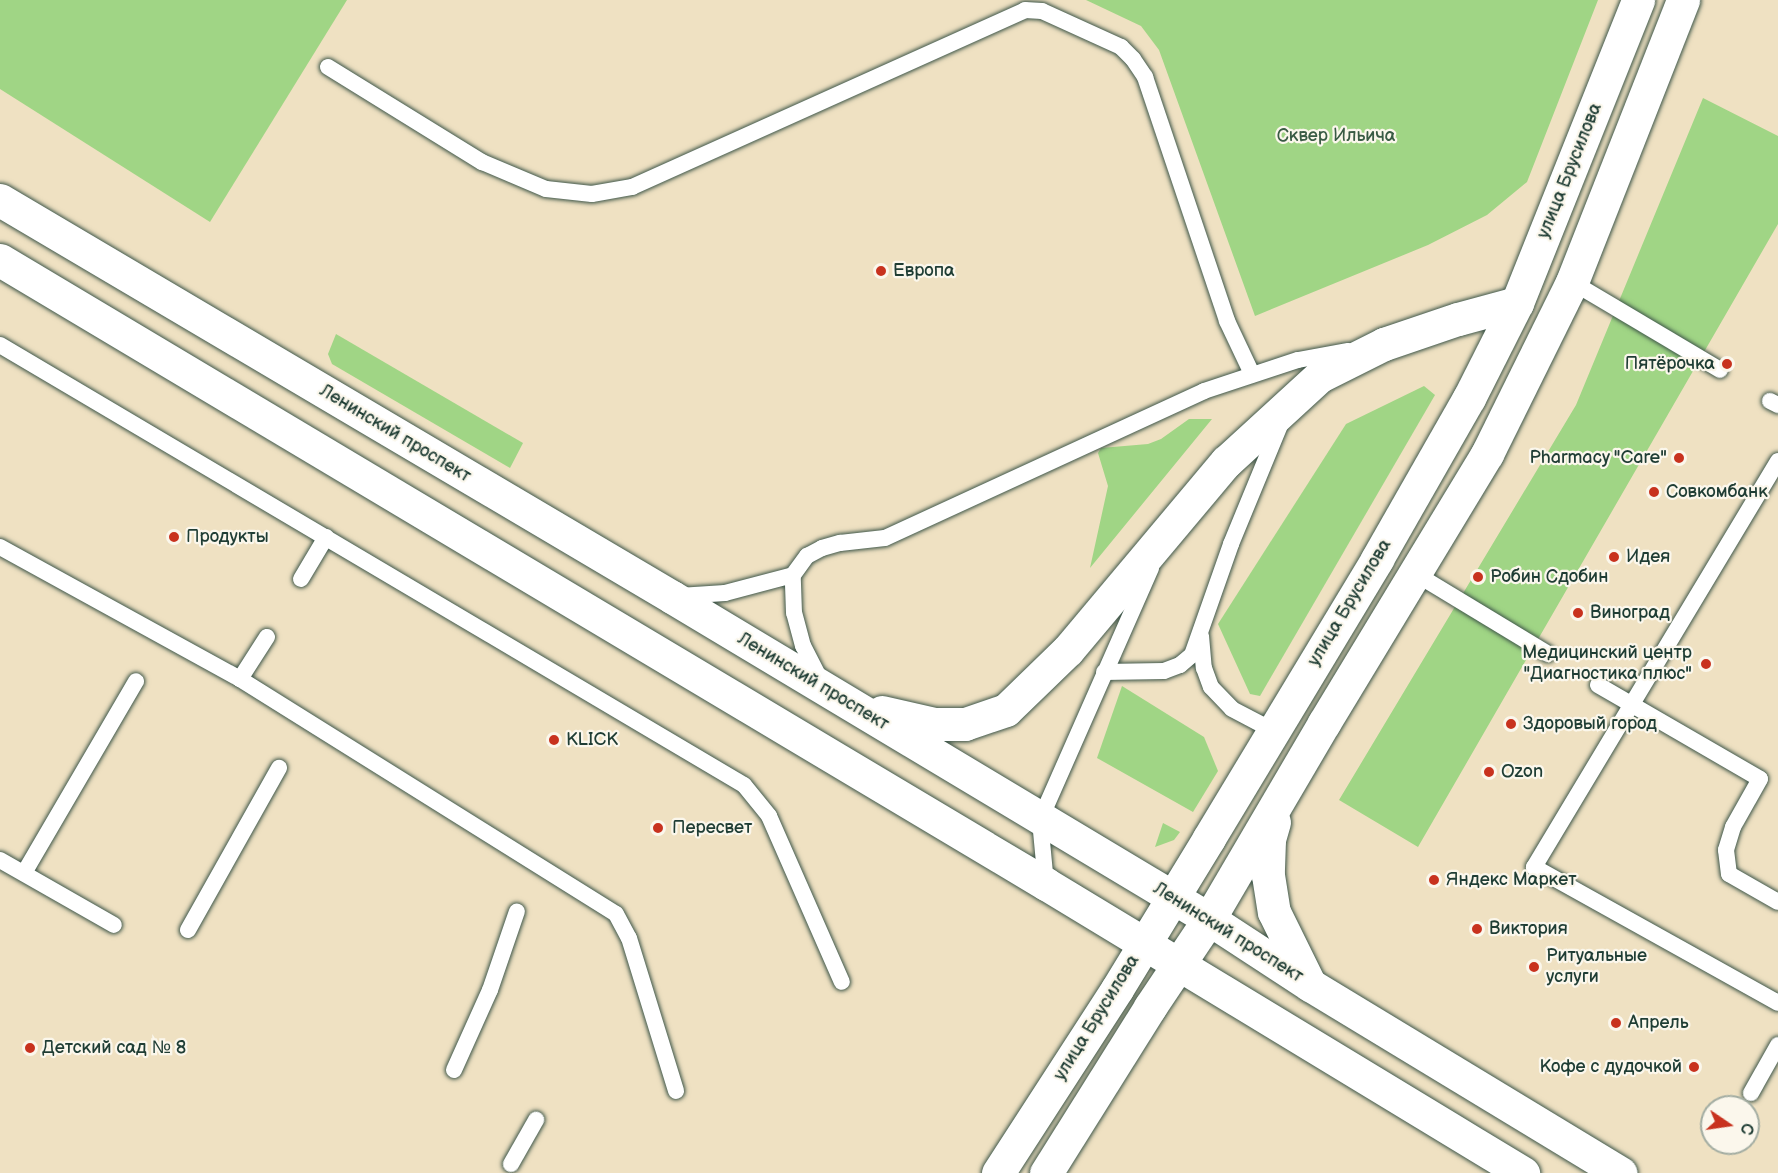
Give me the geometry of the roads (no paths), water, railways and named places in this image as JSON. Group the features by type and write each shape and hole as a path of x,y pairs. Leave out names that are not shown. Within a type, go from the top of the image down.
{"main road":[{"name":"улица Брусилова","path":"998,1173 1117,988 1142,943 1430,469 1517,303 1638,0"},
{"path":"1046,1173 1150,1006 1209,919 1324,723 1488,454 1572,282 1683,0"},
{"name":"Ленинский проспект","path":"0,200 672,597 1040,820 1171,896 1310,985 1620,1173"},
{"path":"0,260 1046,884 1524,1173"},
{"path":"837,696 934,724 965,724 1006,710 1068,650 1226,462 1291,400 1320,376 1384,344 1458,319 1517,303"},
{"path":"1280,800 1269,840 1269,889 1274,912 1310,985"}],"lane":[{"path":"328,67 482,162 546,189 592,194 632,187 1025,10 1042,11 1121,47 1133,58 1144,77 1227,321 1252,374"},
{"path":"1572,282 1720,370"},
{"path":"837,696 803,646 794,613 793,575 807,556 822,548 840,543 885,538 1203,390 1298,360 1384,344"},
{"path":"0,345 744,785 769,816 843,982"},
{"path":"1104,672 1164,671 1180,665 1192,655 1201,635 1209,603 1227,554 1291,400"},
{"path":"1778,461 1534,867 1778,1002"},
{"path":"1046,884 1040,820 1166,534"},
{"path":"301,579 326,537"},
{"path":"0,547 240,679 616,914 628,938 676,1091"},
{"path":"1416,574 1548,654"},
{"path":"672,597 725,593 793,575"},
{"path":"1201,635 1204,668 1211,687 1232,709 1272,730"},
{"path":"240,679 267,637"},
{"path":"24,873 136,681"},
{"path":"1598,685 1760,779 1733,827 1726,850 1729,874 1778,902"},
{"path":"188,930 279,768"},
{"path":"0,860 114,926"},
{"path":"454,1070 490,990 517,911"},
{"path":"1751,1093 1778,1045"},
{"path":"511,1164 536,1120"}],"place":[{"name":"Европа","path":"881,271"},
{"name":"Пятёрочка","path":"1727,364"},
{"name":"Pharmacy \"Care\"","path":"1679,458"},
{"name":"Совкомбанк","path":"1654,492"},
{"name":"Продукты","path":"174,537"},
{"name":"Идея","path":"1614,557"},
{"name":"Робин Сдобин","path":"1478,577"},
{"name":"Виноград","path":"1578,613"},
{"name":"Медицинский центр \"Диагностика плюс\"","path":"1706,664"},
{"name":"Здоровый город","path":"1511,724"},
{"name":"KLICK","path":"554,740"},
{"name":"Ozon","path":"1489,772"},
{"name":"Пересвет","path":"658,828"},
{"name":"Яндекс Маркет","path":"1434,880"},
{"name":"Виктория","path":"1477,929"},
{"name":"Ритуальные услуги","path":"1534,967"},
{"name":"Апрель","path":"1616,1023"},
{"name":"Детский сад № 8","path":"30,1048"},
{"name":"Кофе с дудочкой","path":"1694,1067"}],"park label":[{"name":"Сквер Ильича","path":"1336,136"}]}
